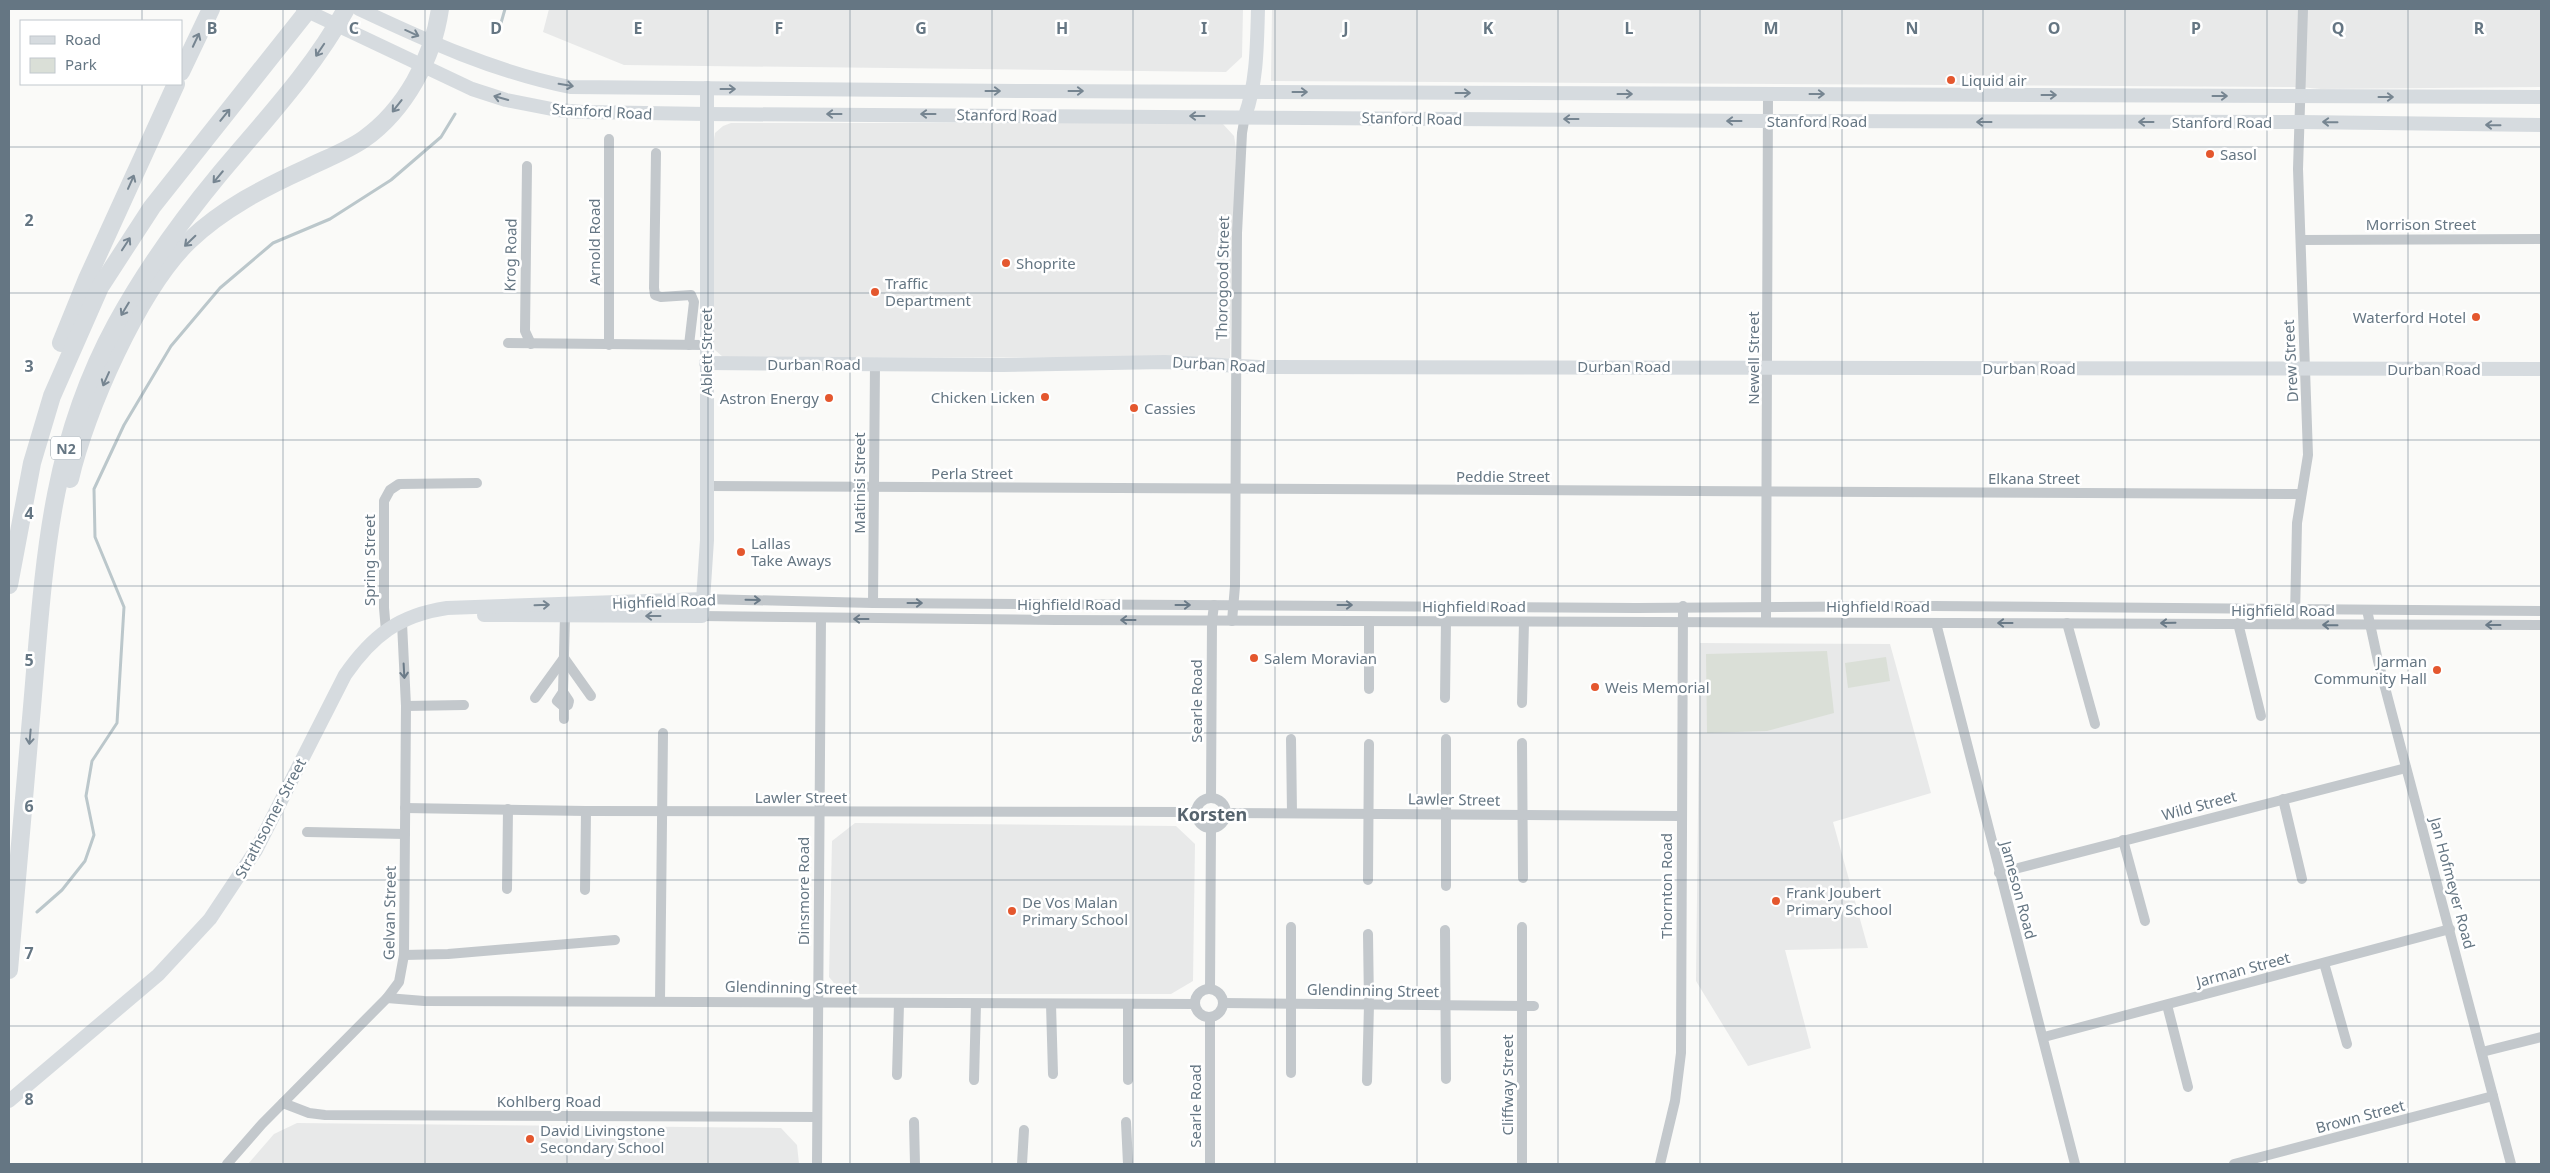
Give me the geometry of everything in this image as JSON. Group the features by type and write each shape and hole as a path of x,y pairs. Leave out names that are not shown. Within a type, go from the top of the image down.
{"highway":[{"path":"182,70 211,9"},
{"name":"N2","path":"9,586 32,463 52,396 100,287 152,207 310,9"},
{"name":"N2","path":"9,970 33,703 39,607 49,531 60,472 72,426 115,325 176,230 304,74 334,31 346,9"},
{"path":"33,703 58,531 71,475 84,431 105,380 152,291 171,262 188,242 228,210 294,174 363,140 380,126 416,80 433,42 440,9"},
{"path":"9,577 25,457 43,391 87,279 176,85"}],"main road":[{"name":"Stanford Road","path":"303,9 472,89 526,105 583,112 2541,125"},
{"path":"1245,116 1251,92 1257,42 1258,9"},
{"name":"Stanford Road","path":"363,11 433,42 524,77 570,86 1251,92 2541,97"},
{"name":"Ablett Street","path":"702,616 707,486 705,345 707,88"},
{"name":"Durban Road","path":"706,363 1105,364 1165,362 1236,366 2541,368"},
{"name":"Highfield Road","path":"406,621 447,608 704,598"},
{"name":"Highfield Road","path":"406,621 448,615 702,616"},
{"name":"Strathsomer Street","path":"9,1101 158,975 210,919 256,850 345,675 359,654 386,631 406,621"}],"street":[{"name":"Drew Street","path":"2295,624 2300,494 2308,455 2298,169 2302,96 2303,9"},
{"name":"Newell Street","path":"1766,622 1768,493 1768,94"},
{"name":"Thorogood Street","path":"1232,621 1237,490 1237,233 1242,133 1245,116"},
{"name":"Arnold Road","path":"609,139 609,346"},
{"path":"656,153 655,296 691,295 694,302 689,345"},
{"name":"Krog Road","path":"526,166 524,331 531,344"},
{"name":"Morrison Street","path":"2301,240 2541,239"},
{"path":"508,343 609,346 705,345"},
{"name":"Matinisi Street","path":"873,603 874,364"},
{"name":"Spring Street","path":"386,631 384,591 384,501 386,495 399,484 476,483"},
{"name":"Perla Street","path":"707,486 1237,490"},
{"name":"Peddie Street","path":"1237,490 1768,493"},
{"name":"Elkana Street","path":"1768,493 2300,494"},
{"name":"Highfield Road","path":"704,598 873,603 2541,611"},
{"path":"1152,604 1153,620"},
{"name":"Searle Road","path":"1211,798 1212,621 1214,605"},
{"name":"Thornton Road","path":"1660,1164 1674,1108 1681,1053 1683,606"},
{"name":"Jan Hofmeyer Road","path":"2367,610 2406,768 2511,1164"},
{"path":"564,616 563,692 557,701 564,707 564,719"},
{"name":"Highfield Road","path":"702,616 1212,621 2238,623 2370,626 2541,625"},
{"name":"Dinsmore Road","path":"817,1164 821,618"},
{"name":"Gelvan Street","path":"227,1164 283,1103 387,998 399,982 404,954 406,621"},
{"path":"1369,621 1369,689"},
{"path":"1445,698 1446,621"},
{"path":"1522,703 1524,622"},
{"name":"Jameson Road","path":"1936,623 2075,1164"},
{"path":"2238,623 2261,716"},
{"path":"2067,624 2095,724"},
{"path":"564,658 590,696"},
{"path":"535,698 564,658"},
{"path":"406,706 464,705"},
{"path":"660,1001 663,733"},
{"path":"1291,739 1292,813"},
{"path":"1446,740 1446,886"},
{"path":"1522,743 1523,878"},
{"path":"1368,880 1369,744"},
{"name":"Wild Street","path":"1999,873 2406,768"},
{"path":"1211,798 1221,802 1226,813 1220,825 1212,828 1200,824 1196,812 1200,802 1211,798"},
{"path":"2283,799 2302,879"},
{"name":"Lawler Street","path":"405,808 586,811 1196,812"},
{"path":"507,889 508,809"},
{"path":"585,890 586,811"},
{"name":"Lawler Street","path":"1226,813 1681,816"},
{"path":"1210,989 1212,828"},
{"path":"307,832 405,834"},
{"path":"2123,840 2144,921"},
{"path":"1291,927 1291,1073"},
{"path":"1522,927 1522,1005"},
{"path":"1445,930 1444,1006 1446,1079"},
{"name":"Jarman Street","path":"2044,1038 2450,930"},
{"path":"1367,1081 1368,934"},
{"path":"404,954 448,954 615,940"},
{"path":"2324,964 2346,1044"},
{"path":"1210,989 1220,994 1223,1003 1219,1013 1210,1017 1200,1014 1196,1004 1200,993 1210,989"},
{"name":"Glendinning Street","path":"387,998 424,1001 1196,1004"},
{"name":"Glendinning Street","path":"1223,1003 1534,1006"},
{"path":"897,1075 899,1004"},
{"path":"974,1080 976,1004"},
{"path":"1051,1004 1053,1074"},
{"path":"1128,1004 1128,1080"},
{"name":"Cliffway Street","path":"1522,1005 1522,1164"},
{"path":"2167,1005 2188,1087"},
{"name":"Searle Road","path":"1210,1017 1210,1164"},
{"path":"2482,1052 2541,1037"},
{"name":"Brown Street","path":"2234,1164 2493,1096"},
{"name":"Kohlberg Road","path":"283,1103 309,1113 325,1115 817,1117"},
{"path":"914,1122 915,1164"},
{"path":"1126,1122 1128,1164"},
{"path":"1022,1164 1024,1130"}],"shaded area":[{"path":"549,9 1243,9 1242,57 1226,72 624,65 543,32"},
{"path":"1272,9 2541,9 2541,87 2321,89 2299,87 1271,81"},
{"path":"731,123 1222,123 1234,136 1236,148 1230,358 723,357 715,350 710,340 713,145 715,133 723,126"},
{"name":"Frank Joubert Primary School","path":"1700,643 1890,644 1931,793 1833,822 1868,948 1785,950 1811,1048 1748,1066 1696,981"},
{"name":"De Vos Malan Primary School","path":"855,823 1176,826 1195,844 1193,981 1171,994 843,994 829,977 832,841"},
{"name":"David Livingstone Secondary School","path":"297,1123 781,1128 797,1145 799,1164 248,1164 274,1134"}],"green space":[{"path":"1827,651 1834,713 1767,731 1707,733 1706,654"},
{"path":"1886,657 1890,681 1848,688 1845,663"}],"waterway":[{"path":"499,30 505,9"},
{"path":"37,912 62,890 85,861 94,835 86,796 92,761 117,723 124,607 95,537 94,489 124,425 171,346 220,288 273,243 330,219 391,180 441,137 455,114"}],"place":[{"name":"Liquid air","path":"1951,80"},
{"name":"Sasol","path":"2210,154"},
{"name":"Shoprite","path":"1006,263"},
{"name":"Traffic Department","path":"875,292"},
{"name":"Waterford Hotel","path":"2476,317"},
{"name":"Chicken Licken","path":"1045,397"},
{"name":"Astron Energy","path":"829,398"},
{"name":"Cassies","path":"1134,408"},
{"name":"Lallas Take Aways","path":"741,552"},
{"name":"Salem Moravian","path":"1254,658"},
{"name":"Jarman Community Hall","path":"2437,670"},
{"name":"Weis Memorial","path":"1595,687"},
{"name":"Frank Joubert Primary School","path":"1776,901"},
{"name":"De Vos Malan Primary School","path":"1012,911"},
{"name":"David Livingstone Secondary School","path":"530,1139"}],"district":[{"name":"Korsten","path":"1212,814"}]}
